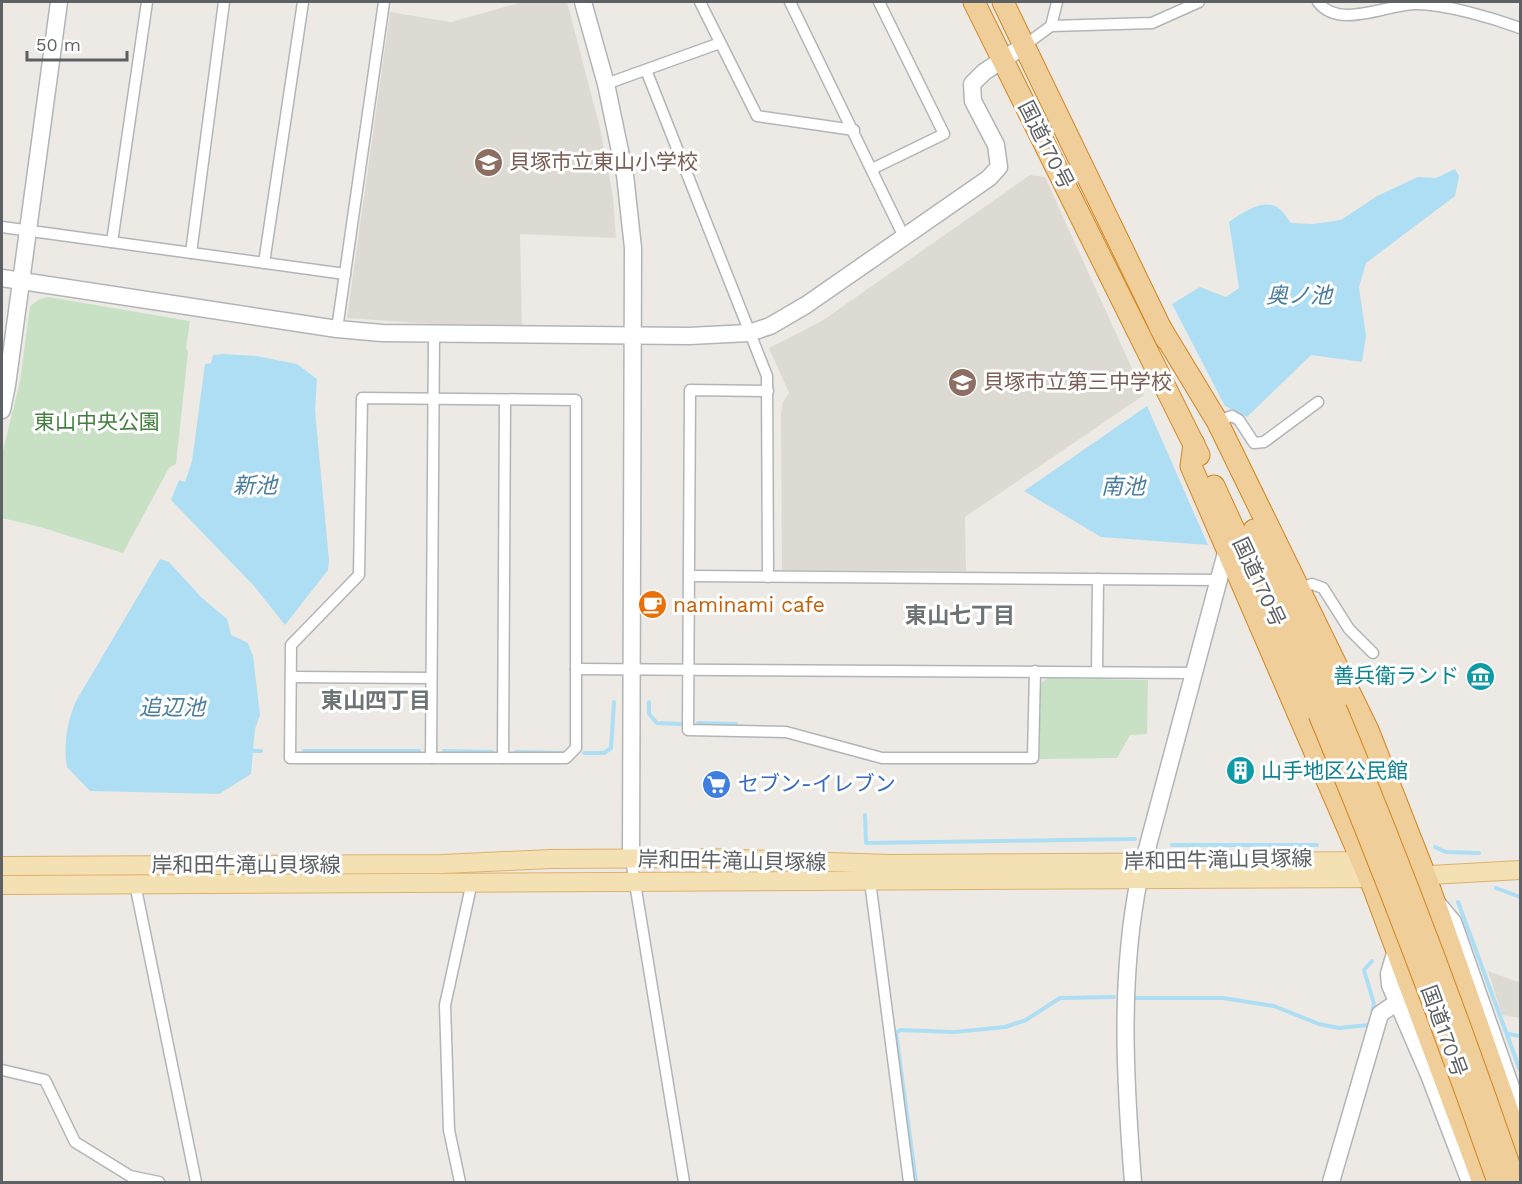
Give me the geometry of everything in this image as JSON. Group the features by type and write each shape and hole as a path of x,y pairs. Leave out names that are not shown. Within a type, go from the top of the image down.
{"highway":[{"name":"国道170号","path":"974,2 1327,712 1408,884 1458,1017 1515,1182"},
{"name":"国道170号","path":"1003,2 1160,327 1327,712 1498,1182"},
{"path":"1160,327 1217,421 1368,730 1423,871 1521,1146"},
{"path":"1194,444 1191,466 1369,878 1483,1182"}],"main road":[{"name":"岸和田牛滝山貝塚線","path":"2,866 442,864 551,859 708,858 1369,878 1423,871 1521,870"},
{"name":"岸和田牛滝山貝塚線","path":"2,885 870,881 1359,859 1423,871"}],"street":[{"path":"2,410 59,2"},
{"path":"112,242 147,2"},
{"path":"192,253 224,2"},
{"path":"264,263 303,2"},
{"path":"337,329 384,2"},
{"path":"583,2 606,84 626,186 633,248 632,859 684,1182"},
{"path":"700,2 757,116 854,130"},
{"path":"790,2 905,239"},
{"path":"872,169 944,134 879,2"},
{"path":"1051,26 1057,2"},
{"path":"2,278 337,329 434,334 727,336 749,333 770,326 806,306 976,190 999,167 996,145 973,101 972,84 1002,59 1051,26 1152,23 1198,2"},
{"path":"1318,2 1328,11 1341,15 1415,4 1497,19 1521,28"},
{"path":"606,84 720,43"},
{"path":"646,70 767,376 768,577"},
{"path":"2,227 345,274"},
{"path":"431,758 434,334"},
{"path":"768,391 690,390 688,730 786,732 882,758 1033,758 1035,671"},
{"path":"362,398 433,399 576,400 576,748 566,758 290,758 291,645 359,575 362,398"},
{"path":"502,758 505,400"},
{"path":"1217,421 1233,416 1239,420 1254,443 1264,442 1318,402"},
{"path":"1132,1182 1125,1066 1125,980 1130,927 1142,870 1227,549"},
{"path":"689,576 1218,580"},
{"path":"1097,672 1098,579"},
{"path":"1299,589 1312,584 1323,588 1348,629 1373,653"},
{"path":"576,669 1194,673"},
{"path":"291,677 431,678"},
{"path":"870,881 909,1182"},
{"path":"460,1182 449,1130 445,1005 472,882"},
{"path":"135,884 196,1182"},
{"path":"1433,899 1453,922 1521,1113"},
{"path":"1396,950 1389,974 1396,1003 1429,1075 1470,1182"},
{"path":"1331,1182 1380,1014 1396,1003"},
{"path":"2,1071 45,1080 75,1142 130,1176 159,1182"}],"shaded area":[{"name":"貝塚市立東山小学校","path":"523,2 567,2 600,128 613,196 616,238 520,234 522,325 433,324 347,318 390,12 451,22"},
{"name":"貝塚市立第三中学校","path":"1030,175 1045,177 1144,395 965,517 966,571 782,570 781,413 783,402 789,393 769,348 822,321"},
{"path":"1488,971 1520,981 1520,1018 1502,1015"}],"green space":[{"name":"東山中央公園","path":"48,297 190,321 176,464 169,468 123,553 40,527 2,518 2,455 20,381 30,306"},
{"path":"1048,678 1148,680 1147,734 1130,735 1117,758 1039,759 1041,683"}],"water":[{"name":"奥ノ池","path":"1455,169 1459,176 1455,196 1366,263 1359,287 1366,336 1362,362 1311,355 1247,417 1225,406 1172,304 1200,287 1226,297 1239,288 1229,222 1252,208 1266,204 1280,209 1291,223 1313,224 1341,220 1377,196 1418,177 1436,178"},
{"name":"新池","path":"213,355 256,356 297,364 317,379 315,411 329,560 328,570 285,625 254,586 171,500 179,480 185,482 192,461 205,364 211,363"},
{"name":"南池","path":"1147,406 1208,545 1101,537 1024,491"},
{"name":"追辺池","path":"160,559 169,562 201,597 227,619 231,635 248,643 253,656 260,715 255,729 251,774 219,794 90,791 67,767 66,742 70,717 76,701"}],"waterway":[{"path":"584,753 604,753 611,748 614,702"},
{"path":"649,702 649,714 657,723 680,724"},
{"path":"698,723 736,724"},
{"path":"253,751 261,751"},
{"path":"304,751 419,751"},
{"path":"444,751 492,752"},
{"path":"516,752 564,753"},
{"path":"865,815 866,843 1135,839"},
{"path":"1172,845 1317,845"},
{"path":"1435,847 1446,852 1479,853"},
{"path":"1496,888 1520,897"},
{"path":"1458,902 1520,1070"},
{"path":"1372,961 1364,970 1374,1004 1372,1014"},
{"path":"916,1182 896,1033 900,1030 955,1032 1005,1027 1026,1020 1060,998 1114,997"},
{"path":"1133,998 1223,998 1274,1006 1319,1024 1339,1028 1369,1025 1370,1021"},
{"path":"1508,1034 1520,1036"}],"place":[{"name":"貝塚市立東山小学校","path":"488,162"},
{"name":"貝塚市立第三中学校","path":"962,382"},
{"name":"naminami cafe","path":"652,605"},
{"name":"善兵衛ランド","path":"1480,676"},
{"name":"山手地区公民館","path":"1240,771"},
{"name":"セブン-イレブン","path":"717,784"}],"district":[{"name":"東山七丁目","path":"960,615"},
{"name":"東山四丁目","path":"376,700"}]}
